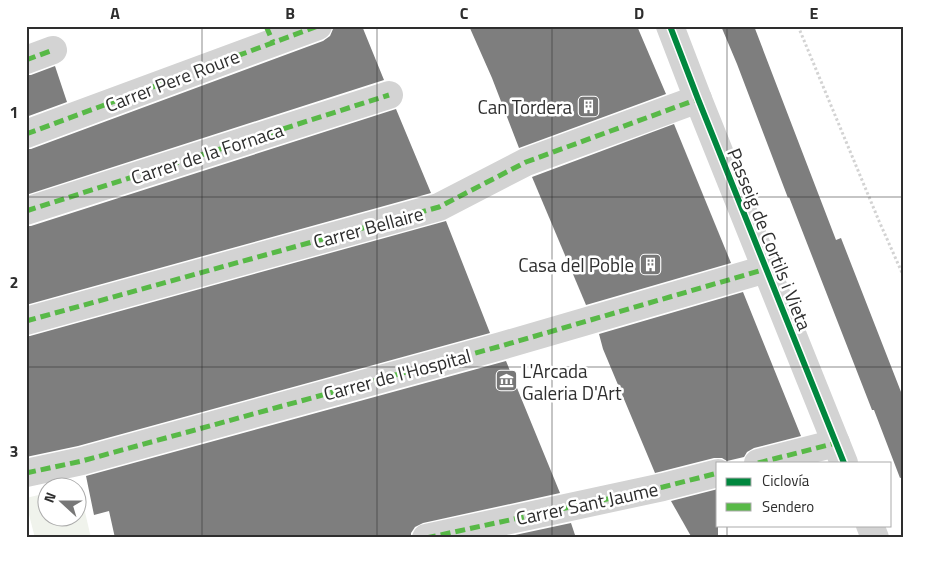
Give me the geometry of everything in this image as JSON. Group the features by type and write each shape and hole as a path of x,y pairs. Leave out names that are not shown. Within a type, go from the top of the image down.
{"street":[{"name":"Carrer Pere Roure","path":"26,134 269,34 318,26"},
{"name":"Passeig de Cortils i Vieta","path":"670,26 840,453"},
{"path":"26,60 53,50"},
{"name":"Carrer de la Fornaca","path":"26,211 389,96"},
{"name":"Carrer Bellaire","path":"26,321 439,208 526,162 698,99"},
{"name":"Carrer de l'Hospital","path":"26,473 82,461 501,346 766,269"},
{"path":"766,462 840,453"},
{"name":"Carrer Sant Jaume","path":"426,538 663,487 716,474"},
{"path":"870,526 875,538"}],"path":[{"path":"798,26 903,275"}],"shaded area":[{"path":"38,495 38,526 88,525 91,538 35,538 26,498"}],"building":[{"path":"333,26 362,26 384,80 26,195 26,149 31,149 323,41 330,36"},
{"path":"469,26 637,26 666,94 519,148 492,78"},
{"path":"721,26 754,26 836,240 841,238 903,397 903,477 900,478 874,410 872,410"},
{"path":"55,66 67,102 26,117 26,75"},
{"path":"396,109 431,193 26,305 26,226 31,226"},
{"path":"674,124 731,263 586,305 532,177"},
{"path":"446,221 490,333 78,446 26,457 26,336"},
{"path":"743,292 801,436 754,448 747,452 744,457 727,461 722,458 714,458 655,473 603,349 599,334"},
{"path":"506,361 560,493 423,523 415,527 411,533 411,538 115,538 109,511 94,515 88,476 86,476"},
{"path":"716,490 716,526 718,526 718,538 692,538 671,501"},
{"path":"571,523 576,538 501,538"}],"marked path":[{"path":"266,26 273,42"},
{"path":"26,134 318,26"},
{"path":"26,60 53,50"},
{"path":"26,211 389,95"},
{"path":"26,321 439,207 526,162 698,99"},
{"path":"26,473 82,461 501,346 766,269"},
{"path":"762,462 836,443"},
{"path":"426,538 663,487 716,474"}],"cycle path":[{"path":"670,26 844,462"}],"place":[{"name":"Can Tordera","path":"588,106"},
{"name":"Casa del Poble","path":"650,264"},
{"name":"L'Arcada Galeria D'Art","path":"506,381"}]}
